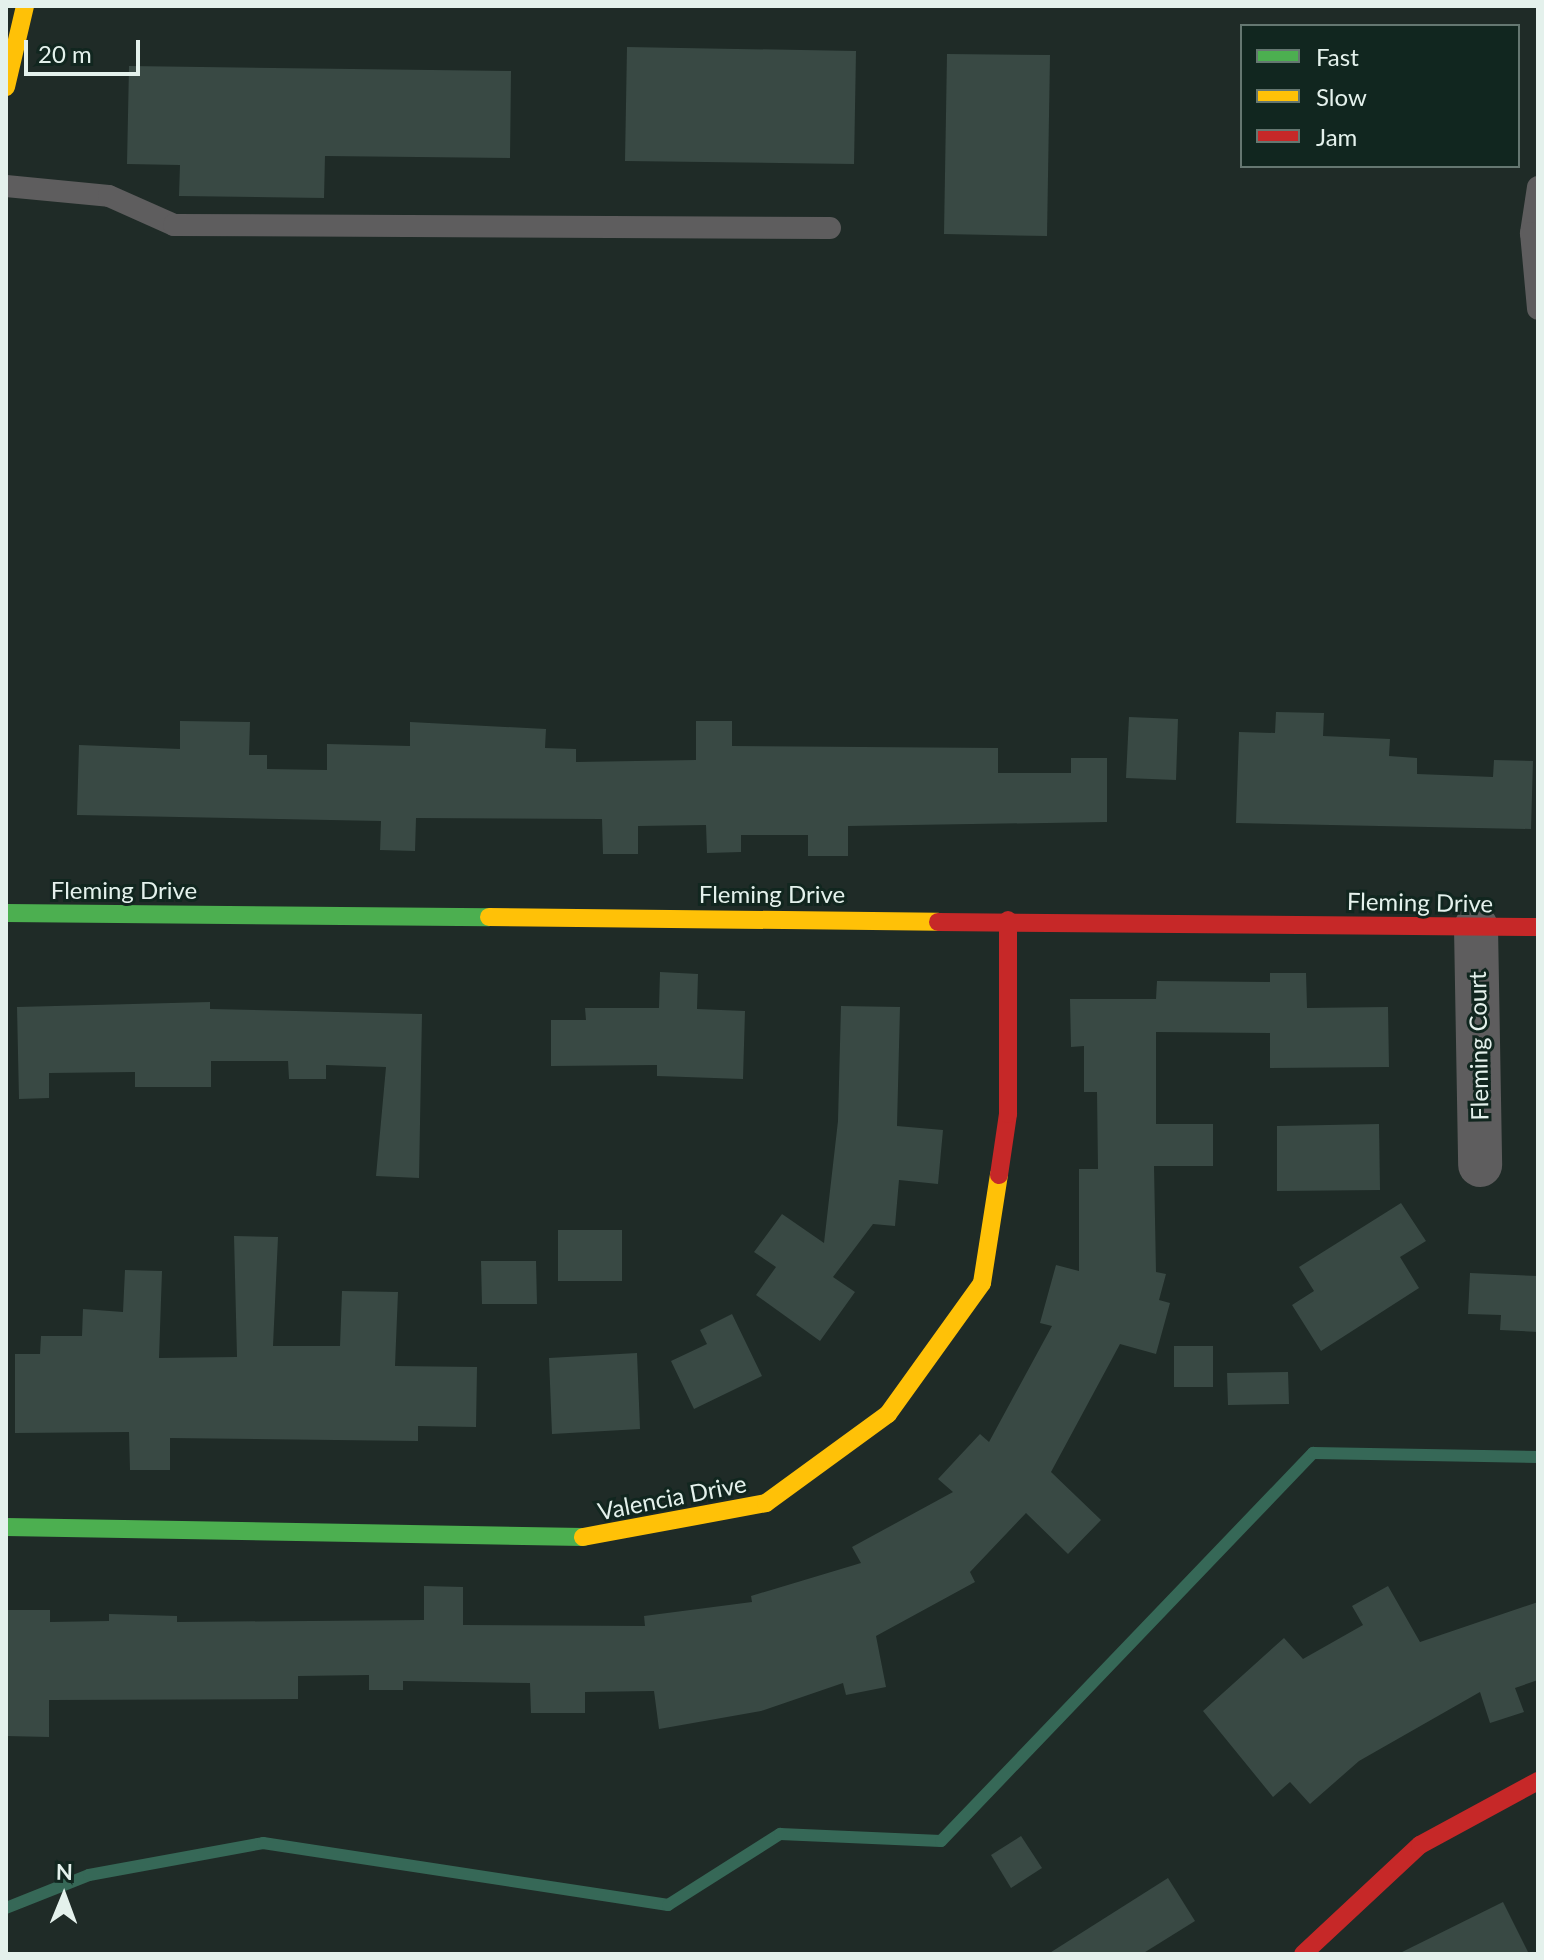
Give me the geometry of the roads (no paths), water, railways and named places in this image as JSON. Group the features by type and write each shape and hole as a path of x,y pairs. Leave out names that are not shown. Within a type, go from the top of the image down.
{"street":[{"path":"6,87 25,6"},
{"name":"Fleming Drive","path":"6,913 1538,927"},
{"name":"Valencia Drive","path":"6,1527 590,1537 766,1503 888,1414 982,1283 1008,1114 1008,920"},
{"name":"Fleming Court","path":"1476,927 1480,1165"},
{"path":"1303,1954 1420,1845 1538,1781"}],"lane":[{"path":"6,186 109,196 174,225 830,228"},
{"path":"1538,187 1531,233 1538,309"}],"waterway":[{"path":"6,1908 89,1875 263,1843 668,1905 780,1834 941,1841 1313,1453 1538,1457"}]}
